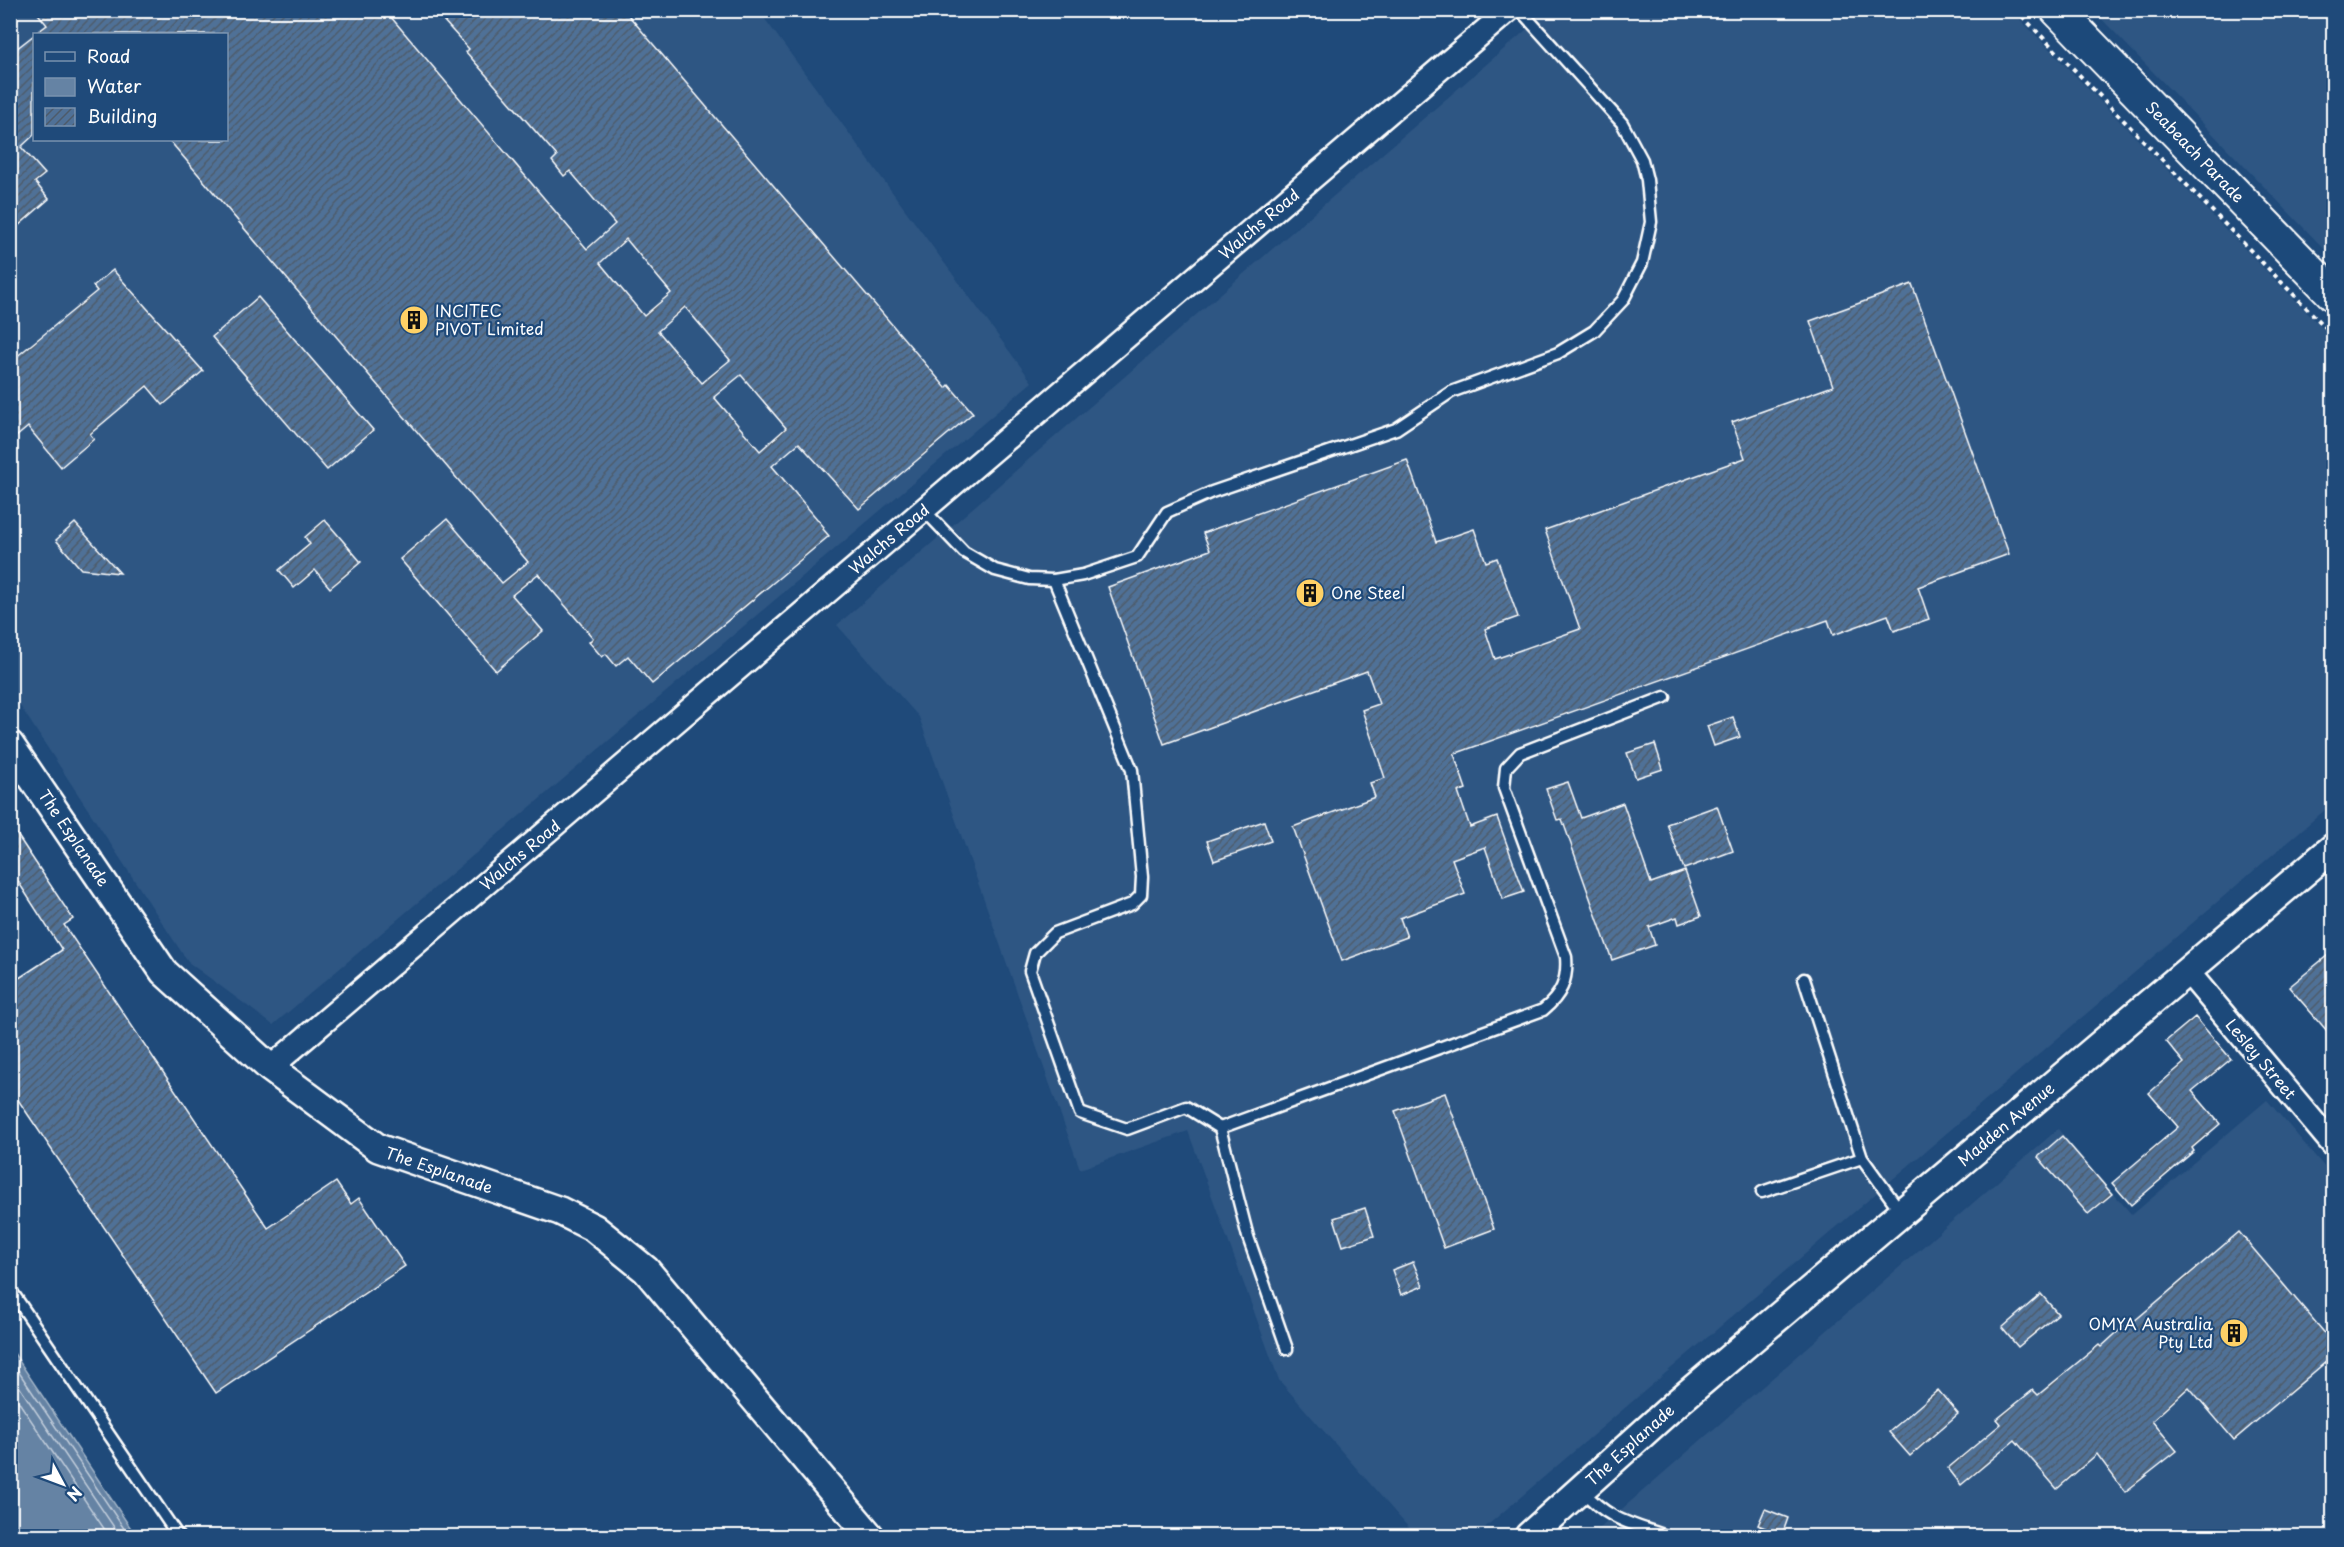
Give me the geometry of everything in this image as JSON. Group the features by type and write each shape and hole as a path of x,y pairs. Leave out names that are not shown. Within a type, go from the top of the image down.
{"main road":[{"name":"Seabeach Parade","path":"2057,10 2334,295"}],"street":[{"name":"Walchs Road","path":"270,1068 1509,10"},
{"name":"The Esplanade","path":"10,745 164,972 270,1068 378,1148 560,1210 594,1228 628,1252 646,1270 870,1536"},
{"name":"Madden Avenue","path":"1679,1401 2334,847"},
{"name":"Lesley Street","path":"2188,972 2334,1146"},
{"name":"The Esplanade","path":"1529,1536 1679,1401"}],"lane":[{"path":"924,510 951,540 979,562 1012,576 1054,580 1083,575 1137,557 1167,512 1212,492 1396,429 1451,392 1567,348 1594,331 1609,317 1634,282 1648,242 1650,201 1642,160 1622,123 1520,10"},
{"path":"1054,580 1131,770 1142,877 1141,895 1132,904 1055,933 1035,953 1030,971 1080,1113 1127,1128 1186,1107 1220,1128 1248,1237 1287,1349"},
{"path":"1220,1128 1543,1010 1551,1004 1563,987 1566,957 1504,788 1506,768 1520,753 1665,697"},
{"path":"1804,979 1862,1158 1902,1213"},
{"path":"1762,1192 1862,1158"},
{"path":"10,1289 178,1536"},
{"name":"The Esplanade","path":"1581,1489 1599,1509 1614,1518 1666,1536"}],"path":[{"path":"2016,10 2334,336"}],"shaded area":[{"path":"10,11 759,11 1032,382 273,1025 188,962 11,692"},
{"path":"1548,11 2012,11 2333,339 2333,803 1475,1536 1416,1536 1279,1380 1188,1131 1080,1169 919,717 837,625"},
{"path":"2094,11 2333,11 2333,258"},
{"path":"2267,1100 2333,1177 2333,1536 1591,1536 2058,1129 2132,1215"}],"water":[{"path":"11,1349 136,1536 11,1536"}],"building":[{"name":"INCITEC PIVOT Limited","path":"35,10 385,10 587,249 615,224 570,171 564,176 552,161 557,156 466,52 469,49 434,10 624,10 946,388 949,385 973,413 859,509 799,443 772,466 824,527 823,529 829,536 652,684 628,656 616,666 606,654 602,657 589,642 593,638 538,574 512,595 543,631 496,671 400,559 447,519 502,583 528,562 170,141 228,141 228,33 36,33 47,25","holes":["626,239 671,293 644,316 600,263","685,307 730,360 702,383 658,331","741,375 786,428 760,451 714,397"]},
{"path":"33,36 33,136 21,147 45,174 35,182 49,199 10,233 10,56"},
{"path":"113,270 203,371 163,405 147,386 90,434 94,439 61,467 28,427 10,442 10,362 97,291 93,286"},
{"name":"One Steel","path":"1912,284 2009,554 1918,587 1929,619 1894,631 1888,615 1833,635 1828,620 1454,754 1466,789 1458,792 1470,827 1497,817 1524,892 1503,899 1485,847 1452,859 1465,894 1400,918 1407,937 1342,961 1293,827 1375,797 1370,783 1385,778 1362,710 1379,704 1367,671 1164,744 1108,587 1210,550 1203,533 1407,460 1436,542 1474,529 1486,562 1497,558 1518,617 1485,629 1495,659 1580,629 1545,530 1745,458 1732,422 1833,386 1810,321"},
{"path":"258,297 373,430 327,470 212,337"},
{"path":"325,520 361,562 330,588 315,570 294,588 279,570 310,544 305,537"},
{"path":"75,523 120,573 81,569 56,540"},
{"path":"1733,717 1740,737 1714,746 1707,726"},
{"path":"1655,744 1663,769 1636,778 1627,753"},
{"path":"1568,782 1581,818 1623,803 1651,883 1685,871 1701,916 1679,924 1677,917 1649,927 1655,945 1612,960 1562,819 1557,820 1546,789"},
{"path":"1717,806 1733,851 1684,869 1667,824"},
{"path":"1264,821 1271,841 1214,861 1207,841"},
{"path":"10,824 73,919 64,925 268,1228 336,1182 351,1204 359,1198 405,1266 216,1393 10,1088 10,984 62,950 10,869"},
{"path":"2334,950 2334,1039 2289,987"},
{"path":"2195,1017 2231,1059 2192,1091 2220,1124 2192,1148 2194,1151 2131,1205 2112,1183 2178,1127 2149,1093 2184,1063 2166,1041"},
{"path":"1445,1093 1494,1229 1444,1248 1395,1111"},
{"path":"2062,1136 2112,1194 2088,1214 2038,1157"},
{"path":"1365,1208 1374,1236 1343,1246 1334,1218"},
{"path":"2239,1232 2334,1344 2334,1355 2234,1440 2189,1387 2152,1421 2177,1451 2125,1492 2097,1454 2057,1489 2015,1440 1961,1485 1948,1468 2001,1424 1997,1419 2033,1390 2038,1395 2099,1345 2101,1347 2124,1326 2126,1328"},
{"path":"1413,1262 1423,1286 1401,1295 1392,1270"},
{"path":"2041,1294 2058,1314 2018,1347 2002,1328"},
{"path":"1938,1390 1958,1414 1910,1456 1889,1432"},
{"path":"1765,1509 1788,1518 1782,1535 1758,1525"}],"place":[{"name":"INCITEC PIVOT Limited","path":"414,320"},
{"name":"One Steel","path":"1310,593"},
{"name":"OMYA Australia Pty Ltd","path":"2234,1333"}]}
